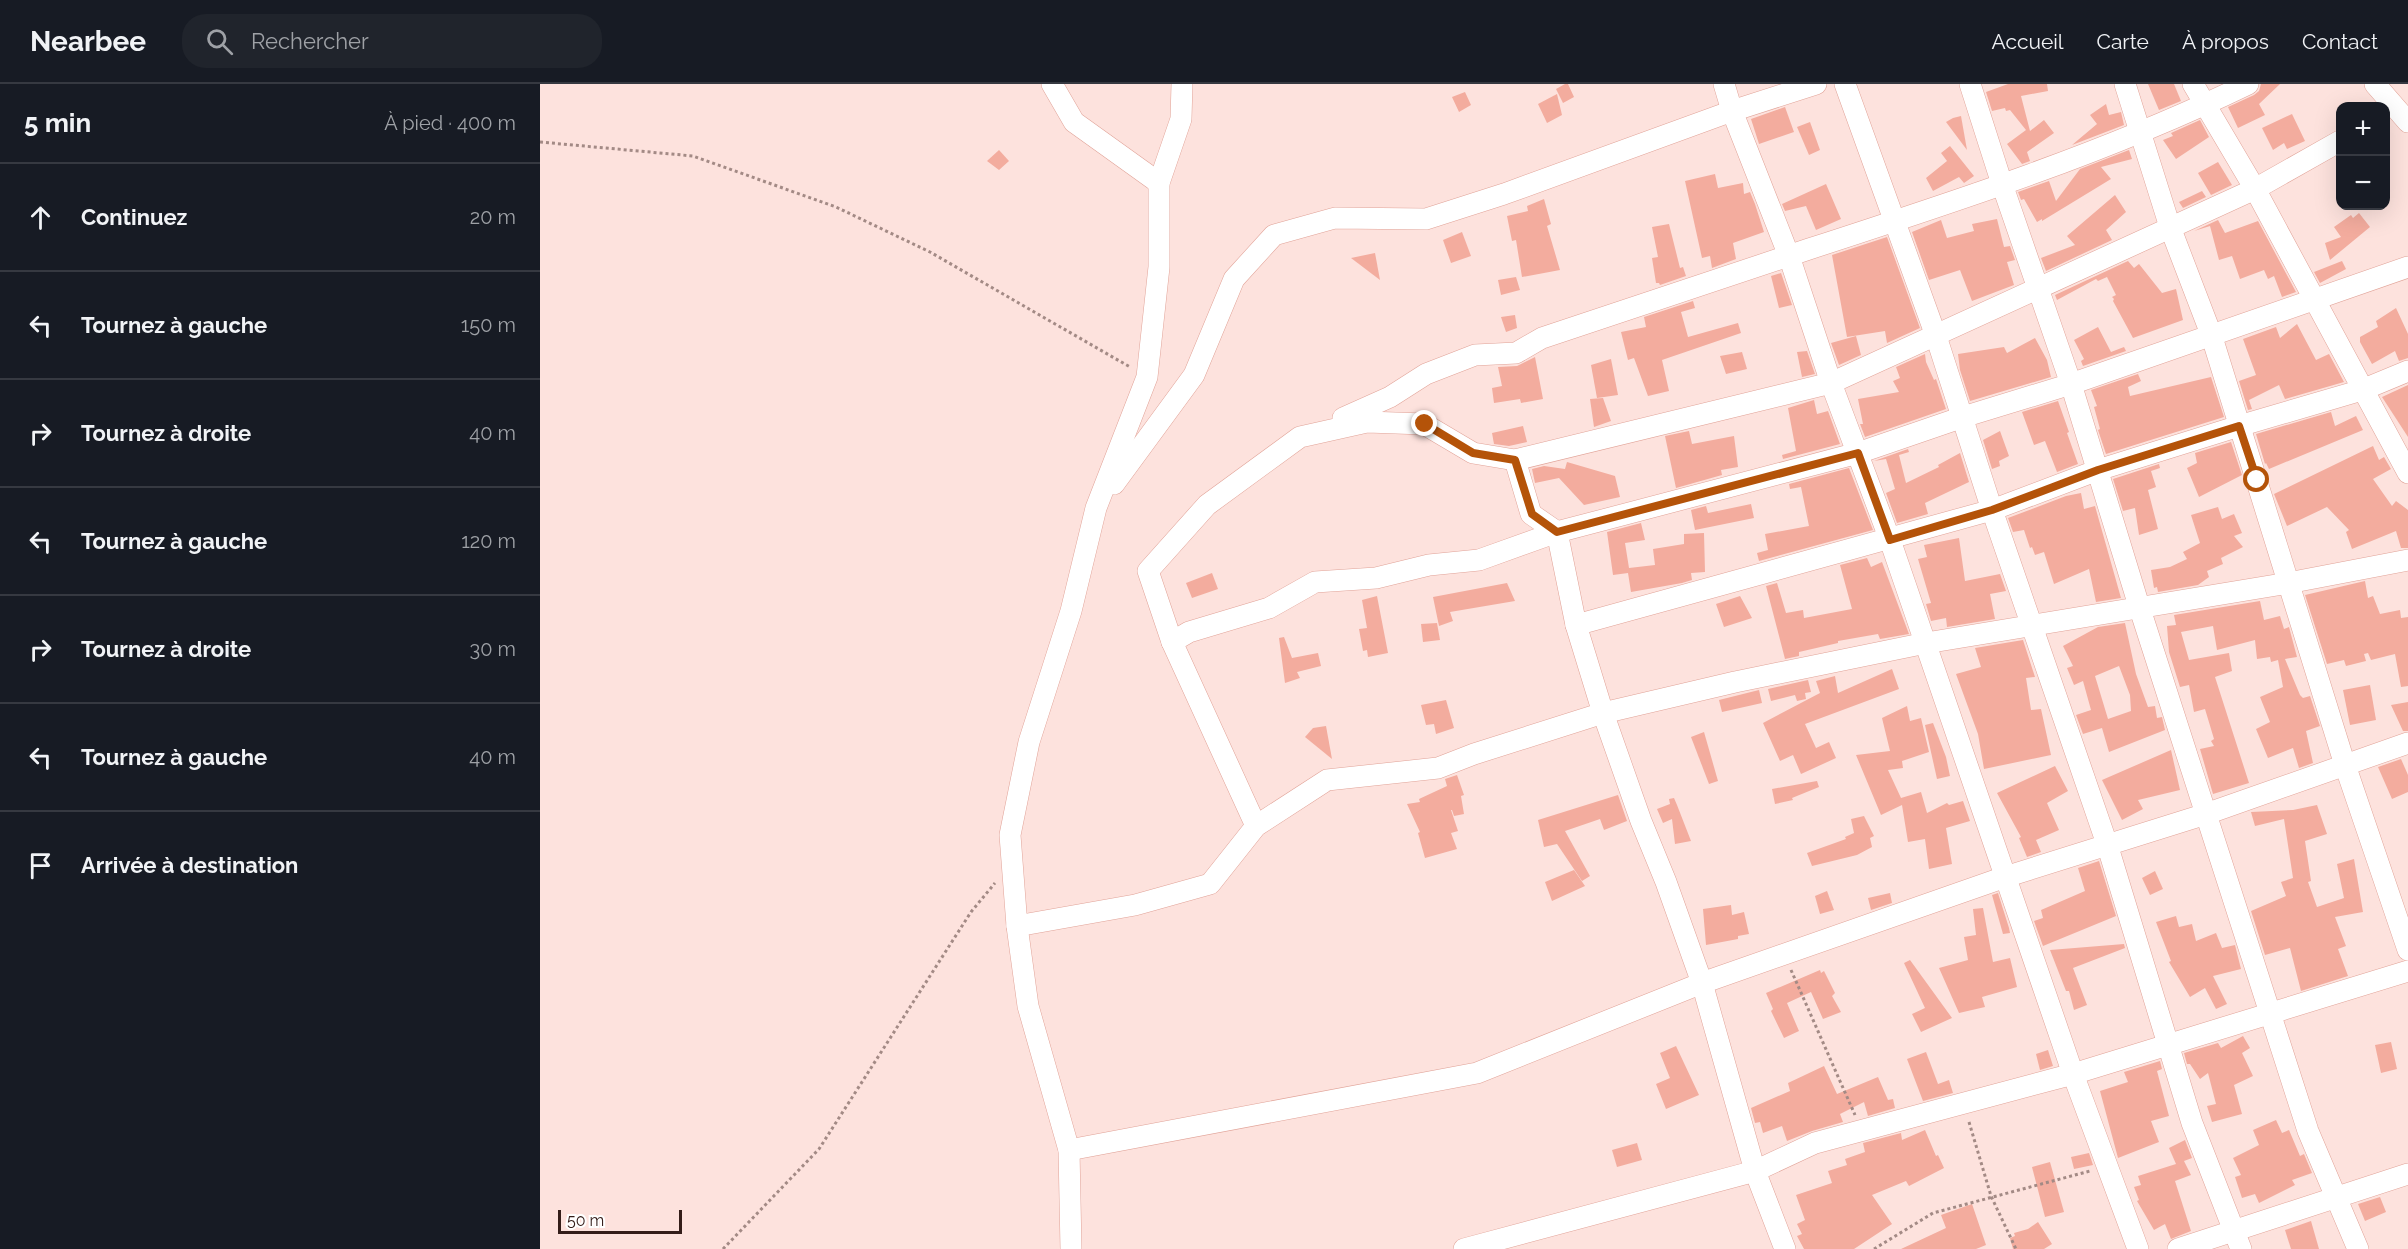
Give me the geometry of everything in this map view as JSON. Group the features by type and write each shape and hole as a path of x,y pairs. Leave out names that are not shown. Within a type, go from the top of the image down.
{"street":[{"path":"1052,84 1074,122 1159,183"},
{"path":"1071,1249 1069,1150 1028,1006 1017,926 1010,835 1029,742 1071,611 1096,508 1147,377 1160,267 1159,183 1181,119 1182,84"},
{"path":"1724,84 1732,111 1789,256 1832,383 1890,540 2073,1074 2138,1249"},
{"path":"1096,508 1194,375 1234,279 1274,235 1335,218 1426,219 1514,190 1732,111 1816,84"},
{"path":"1845,84 1936,336 1992,510 2107,844 2192,1123 2238,1240"},
{"path":"1970,84 2002,184 2072,384 2139,606 2308,1131 2358,1249"},
{"path":"2125,84 2170,227 2211,334 2345,765 2408,950"},
{"path":"2193,84 2255,189 2408,473"},
{"path":"1256,826 1172,642 1148,571 1207,505 1300,437 1390,397 1426,374 1475,355 1516,353 1542,338 2002,184 2204,105 2248,84"},
{"path":"2375,84 2397,116"},
{"path":"1300,437 1367,422 1425,424 1473,453 1515,460 1832,383 2255,189 2336,143"},
{"path":"1172,642 1189,632 1269,608 1315,582 1376,578 1429,565 1479,560 1557,532 1858,453 1963,417 2072,384 2408,267"},
{"path":"1576,625 1992,510 2098,470 2362,390 2408,371"},
{"path":"1515,460 1532,514 1557,532 1576,625 1603,713 1702,983 1755,1171 1785,1249"},
{"path":"1017,926 1135,905 1210,884 1256,826 1327,780 1438,768 1474,754 1603,713 1735,682 2031,624 2288,583 2408,560"},
{"path":"1069,1150 1477,1073 1702,983 2005,876 2206,814 2408,743"},
{"path":"1464,1249 1755,1171 1815,1143 2073,1074 2408,971"},
{"path":"2178,1249 2238,1240 2336,1197 2408,1174"}],"path":[{"path":"540,142 693,156 836,207 930,252 1147,377"},
{"path":"723,1249 819,1149 971,912 1012,863"},
{"path":"1784,954 1862,1130"},
{"path":"1964,1102 1991,1196 2016,1249"},
{"path":"1874,1249 1933,1213 2107,1167"}],"building":[{"path":"1568,84 1574,97 1563,103 1556,89"},
{"path":"2008,84 2047,84 2048,91 2021,96 2030,131 2044,120 2054,133 2027,152 2030,161 2022,164 2007,144 2026,130 2010,110 2006,111 2005,108 1992,111 1986,92"},
{"path":"2148,84 2174,84 2181,101 2159,110"},
{"path":"2261,84 2280,84 2259,104 2265,115 2238,128 2228,107 2254,95 2259,91"},
{"path":"1465,92 1471,105 1459,112 1452,97"},
{"path":"1557,94 1562,115 1547,123 1538,104"},
{"path":"2106,104 2109,115 2121,112 2124,125 2072,145 2097,124 2090,115"},
{"path":"1785,107 1794,132 1759,144 1751,119"},
{"path":"2292,114 2305,141 2287,149 2284,143 2273,150 2262,128"},
{"path":"1961,116 1967,150 1946,122"},
{"path":"2200,120 2209,137 2176,159 2163,140 2173,136 2171,133"},
{"path":"1810,122 1820,150 1809,155 1797,127"},
{"path":"1950,146 1974,176 1964,183 1959,177 1933,191 1926,178 1947,161 1941,153"},
{"path":"999,150 1009,161 999,170 987,161"},
{"path":"2129,150 2132,159 2101,167 2111,179 2042,221 2042,219 2037,222 2024,199 2021,200 2018,192 2049,181 2056,201 2080,169"},
{"path":"2218,162 2232,185 2211,195 2198,173"},
{"path":"1715,174 1718,188 1743,183 1744,194 1750,192 1764,232 1733,243 1736,259 1712,268 1710,256 1702,258 1685,181"},
{"path":"1826,184 1841,219 1816,230 1806,206 1785,211 1782,204"},
{"path":"2202,191 2206,197 2183,208 2179,202"},
{"path":"2115,195 2126,212 2106,230 2112,240 2046,271 2041,258 2075,245 2067,236"},
{"path":"1544,199 1551,224 1547,226 1560,270 1522,277 1516,240 1512,241 1507,216 1528,211 1527,206"},
{"path":"2359,213 2370,227 2330,260 2325,243 2341,237 2334,227 2351,215 2353,218"},
{"path":"1997,219 2004,247 2010,246 2015,260 2007,262 2014,285 1972,301 1960,270 1929,280 1912,232 1941,220 1947,238 1974,231 1972,224"},
{"path":"2218,220 2225,233 2258,221 2296,292 2282,297 2274,276 2268,279 2264,270 2240,279 2232,256 2219,260 2210,226 2194,231"},
{"path":"1669,224 1680,268 1683,267 1686,276 1660,285 1656,283 1652,258 1658,257 1652,227"},
{"path":"1462,232 1471,256 1451,263 1443,240"},
{"path":"1887,237 1920,328 1887,343 1885,331 1847,337 1832,255"},
{"path":"1375,253 1380,280 1351,258"},
{"path":"2128,261 2134,268 2139,264 2162,293 2176,289 2183,320 2133,338 2113,301 2112,297 2116,295 2107,277 2098,281 2096,279 2057,300 2055,295"},
{"path":"2342,261 2346,269 2320,283 2314,272"},
{"path":"1781,273 1792,305 1779,308 1771,276"},
{"path":"1516,277 1520,290 1501,295 1498,280"},
{"path":"1693,301 1695,308 1681,312 1688,337 1738,323 1741,333 1662,360 1669,391 1648,396 1634,358 1628,360 1621,332 1646,327 1644,317"},
{"path":"2396,308 2408,334 2408,358 2399,361 2395,351 2372,364 2360,342 2360,337 2378,327 2376,321"},
{"path":"1515,315 1517,328 1506,332 1501,317"},
{"path":"2297,324 2316,360 2329,354 2344,382 2285,399 2279,385 2249,400 2252,409 2248,410 2239,381 2256,375 2243,339 2276,327 2280,338"},
{"path":"2098,327 2111,352 2124,347 2126,351 2083,366 2081,361 2084,359 2074,340"},
{"path":"1856,336 1861,355 1839,365 1831,343"},
{"path":"2035,338 2047,360 2051,377 1970,401 1960,370 1958,354 2004,347 2007,353"},
{"path":"1807,351 1815,374 1802,377 1797,352"},
{"path":"1742,352 1747,369 1726,374 1720,356"},
{"path":"1925,354 1926,362 1934,380 1936,379 1946,409 1865,437 1860,424 1863,424 1858,399 1899,392 1893,381 1900,378 1896,367"},
{"path":"1535,357 1543,399 1521,403 1520,399 1494,403 1492,388 1502,386 1498,367 1517,366"},
{"path":"1611,359 1618,395 1597,398 1591,365"},
{"path":"2138,374 2141,381 2128,387 2130,396 2211,377 2224,417 2106,454 2098,430 2100,429 2094,407 2097,406 2091,390"},
{"path":"2408,385 2408,437 2382,397"},
{"path":"1603,398 1611,421 1594,427 1590,399"},
{"path":"1814,400 1817,414 1828,411 1840,444 1783,459 1782,455 1796,451 1788,408"},
{"path":"2058,401 2078,464 2057,472 2045,441 2034,445 2022,412"},
{"path":"2331,412 2335,426 2356,416 2363,430 2269,469 2265,464 2256,434"},
{"path":"1523,426 1527,442 1509,446 1494,444 1492,433"},
{"path":"1689,431 1692,444 1734,436 1738,467 1721,470 1722,475 1676,488 1665,436"},
{"path":"2000,431 2009,456 1999,461 2000,466 1992,469 1983,440"},
{"path":"2231,442 2242,475 2199,497 2187,468 2197,463 2195,453"},
{"path":"2373,446 2379,460 2384,457 2391,469 2373,479 2392,506 2396,501 2408,510 2408,548 2401,548 2396,531 2352,549 2346,532 2349,530 2327,507 2287,526 2274,494"},
{"path":"1908,449 1909,452 1899,455 1906,483 1939,467 1938,465 1960,453 1969,482 1925,503 1928,514 1897,523 1886,493 1895,489 1886,459 1874,461"},
{"path":"1567,462 1615,476 1620,497 1584,505 1559,478 1535,483 1532,469 1544,466 1565,469"},
{"path":"2159,464 2160,468 2151,471 2156,487 2148,490 2158,529 2139,535 2135,508 2123,511 2113,479"},
{"path":"1849,468 1873,530 1759,561 1757,553 1768,550 1765,534 1809,526 1801,487 1790,489 1789,484"},
{"path":"2081,493 2084,509 2095,506 2121,598 2096,602 2089,569 2054,584 2044,552 2035,555 2024,530 2013,532 2008,518 2066,496"},
{"path":"1751,504 1754,518 1695,530 1691,510 1706,506 1708,513"},
{"path":"2218,507 2222,519 2234,514 2242,533 2234,536 2243,547 2221,558 2223,564 2207,571 2209,577 2198,585 2158,592 2157,587 2154,588 2151,570 2170,567 2187,559 2183,552 2200,543 2191,515"},
{"path":"1641,523 1645,540 1625,543 1629,568 1655,565 1653,549 1684,544 1684,534 1704,533 1705,572 1691,573 1692,580 1682,583 1631,592 1628,573 1613,575 1607,532"},
{"path":"1959,538 1965,581 2000,574 2006,591 1990,594 1995,619 1947,627 1946,618 1931,621 1926,604 1931,603 1918,559 1927,557 1924,545"},
{"path":"1867,558 1871,567 1882,562 1909,634 1880,639 1878,634 1838,641 1838,643 1799,652 1799,656 1785,659 1766,586 1777,583 1786,613 1803,610 1804,618 1852,609 1840,565"},
{"path":"1212,573 1218,589 1192,598 1186,583"},
{"path":"2365,581 2368,598 2373,596 2380,614 2400,610 2401,618 2408,617 2408,686 2401,687 2395,654 2371,660 2368,653 2364,654 2366,661 2346,666 2344,660 2327,664 2305,595"},
{"path":"1507,583 1515,601 1450,612 1453,621 1439,626 1433,597"},
{"path":"1377,596 1388,653 1368,657 1367,650 1363,651 1359,629 1367,628 1362,600"},
{"path":"1740,596 1752,618 1724,627 1716,604"},
{"path":"2260,601 2264,620 2280,616 2284,629 2289,627 2297,657 2285,659 2300,695 2303,698 2310,696 2320,726 2306,731 2313,763 2299,768 2293,748 2268,758 2256,729 2270,722 2260,697 2283,687 2278,660 2271,662 2270,657 2257,659 2255,640 2217,650 2213,626 2181,632 2189,660 2229,653 2232,671 2215,677 2249,783 2213,794 2200,749 2214,746 2211,741 2214,739 2205,709 2194,712 2189,685 2180,687 2169,652 2167,626 2176,625 2174,615"},
{"path":"1437,623 1440,640 1423,642 1421,624"},
{"path":"2125,623 2136,674 2148,707 2155,706 2157,718 2162,717 2165,730 2109,752 2102,728 2083,734 2076,715 2091,710 2083,681 2074,685 2067,668 2073,666 2063,646 2098,627","holes":["2119,666 2130,695 2131,711 2108,719 2095,676"]},
{"path":"1284,637 1292,658 1318,653 1321,666 1297,672 1300,678 1285,683 1279,638"},
{"path":"2023,640 2035,677 2026,678 2031,710 2041,709 2051,755 1984,769 1978,734 1956,674 1981,667 1975,648"},
{"path":"1892,669 1899,689 1805,724 1816,748 1829,742 1836,758 1801,774 1793,755 1780,761 1763,723 1820,693 1816,681 1835,676 1838,693"},
{"path":"1808,680 1811,692 1805,693 1806,699 1797,701 1795,695 1771,701 1768,689"},
{"path":"2370,685 2376,720 2350,725 2343,690"},
{"path":"1759,690 1762,703 1722,712 1719,700"},
{"path":"1446,700 1454,728 1436,734 1434,724 1426,725 1421,705"},
{"path":"2408,702 2408,731 2403,731 2391,705"},
{"path":"1907,706 1910,721 1921,718 1929,752 1902,761 1903,768 1888,770 1901,798 1921,792 1927,813 1947,803 1949,805 1963,801 1970,821 1946,828 1952,864 1929,869 1925,839 1908,842 1902,805 1881,815 1856,755 1890,751 1882,718"},
{"path":"1933,723 1946,757 1950,776 1937,779 1925,725"},
{"path":"1326,726 1332,759 1305,737 1313,728"},
{"path":"1704,732 1718,781 1709,784 1691,737"},
{"path":"2171,750 2180,790 2138,800 2143,809 2122,820 2102,780"},
{"path":"2401,759 2408,775 2408,792 2392,799 2378,767"},
{"path":"2055,766 2068,791 2047,803 2059,830 2036,840 2041,852 2027,857 2019,838 2021,837 1997,793"},
{"path":"1457,775 1464,795 1461,796 1464,814 1454,816 1451,810 1458,831 1451,833 1457,849 1425,858 1418,833 1420,832 1407,804 1420,802 1419,799 1447,786 1445,779"},
{"path":"1817,781 1819,787 1792,798 1793,800 1775,804 1772,789"},
{"path":"1618,795 1627,821 1604,830 1600,819 1565,831 1590,876 1582,881 1557,844 1544,847 1538,820"},
{"path":"1674,798 1691,841 1675,844 1672,819 1663,823 1657,809 1670,804 1669,799"},
{"path":"2317,805 2327,834 2305,841 2311,881 2308,882 2317,907 2344,898 2337,864 2354,859 2363,912 2335,917 2346,946 2338,949 2348,976 2301,991 2290,948 2265,955 2251,911 2286,896 2281,882 2293,878 2284,819 2255,826 2251,812 2293,810"},
{"path":"1864,816 1874,836 1870,838 1872,847 1857,855 1812,866 1807,853 1846,839 1845,837 1854,833 1851,819"},
{"path":"2099,861 2116,916 2043,946 2034,921 2043,918 2041,910 2085,891 2078,868"},
{"path":"1574,870 1585,886 1552,901 1545,882"},
{"path":"2155,871 2163,889 2150,895 2142,878"},
{"path":"1827,891 1834,910 1820,914 1815,896"},
{"path":"1890,893 1892,903 1871,910 1868,898"},
{"path":"1998,893 2010,933 2003,934 1992,895"},
{"path":"1731,905 1732,915 1744,912 1749,934 1738,936 1738,939 1706,945 1703,909"},
{"path":"1983,908 1993,962 2010,958 2017,987 1982,997 1985,1007 1959,1013 1939,968 1968,960 1964,937 1976,935 1973,909"},
{"path":"2176,916 2179,927 2192,924 2196,941 2216,933 2222,948 2235,945 2241,969 2213,976 2227,1004 2216,1009 2205,988 2190,997 2169,962 2171,961 2156,922"},
{"path":"2124,944 2125,948 2073,968 2087,1005 2074,1010 2069,991 2066,991 2050,950"},
{"path":"1910,960 1952,1018 1921,1032 1912,1014 1925,1008 1904,963"},
{"path":"1820,970 1821,973 1824,971 1835,993 1832,996 1841,1012 1823,1019 1811,992 1787,1003 1799,1031 1784,1038 1771,1011 1773,1009 1766,993"},
{"path":"2243,1036 2250,1048 2242,1053 2253,1076 2234,1085 2242,1114 2212,1122 2207,1106 2216,1104 2208,1073 2200,1079 2190,1064 2187,1064 2184,1053 2218,1043 2221,1048"},
{"path":"2391,1042 2397,1069 2381,1073 2375,1045"},
{"path":"1676,1046 1699,1095 1666,1109 1656,1084 1670,1078 1660,1053"},
{"path":"2048,1050 2053,1066 2040,1070 2036,1054"},
{"path":"1926,1052 1938,1084 1949,1080 1953,1093 1923,1101 1907,1059"},
{"path":"2160,1061 2162,1069 2157,1071 2169,1116 2151,1121 2159,1142 2118,1158 2100,1091 2128,1082 2124,1072"},
{"path":"1824,1066 1837,1094 1878,1077 1888,1100 1893,1099 1895,1108 1868,1116 1864,1102 1840,1114 1843,1122 1787,1141 1782,1126 1763,1133 1760,1122 1755,1123 1751,1108 1790,1091 1788,1083"},
{"path":"2276,1120 2282,1133 2289,1130 2300,1156 2304,1154 2312,1173 2292,1180 2295,1185 2259,1203 2255,1194 2242,1198 2235,1177 2241,1175 2233,1158 2259,1145 2253,1130"},
{"path":"1925,1130 1944,1168 1909,1186 1906,1181 1872,1195 1892,1224 1854,1249 1804,1249 1797,1236 1802,1234 1797,1224 1805,1220 1796,1195 1832,1183 1828,1171 1847,1165 1845,1159 1865,1152 1863,1143 1901,1133 1902,1140"},
{"path":"2185,1140 2192,1158 2184,1161 2191,1175 2175,1181 2191,1231 2171,1239 2165,1224 2154,1230 2137,1201 2139,1200 2134,1187 2141,1185 2138,1176 2176,1164 2169,1148"},
{"path":"1637,1143 1642,1160 1617,1167 1612,1150"},
{"path":"2089,1153 2093,1165 2074,1169 2071,1157"},
{"path":"2050,1162 2064,1212 2045,1217 2032,1167"},
{"path":"2380,1197 2386,1212 2365,1221 2358,1204"},
{"path":"1972,1204 1986,1245 1976,1249 1901,1249 1946,1228 1941,1215"},
{"path":"2311,1221 2319,1249 2291,1249 2285,1230"},
{"path":"2038,1222 2052,1244 2044,1249 2013,1249 2010,1238 2015,1236 2014,1233 2028,1229"}],"route":[{"path":"1425,424 1473,453 1515,460 1532,514 1557,532 1858,453 1890,540 1992,510 2098,470 2239,426 2257,480"}]}
